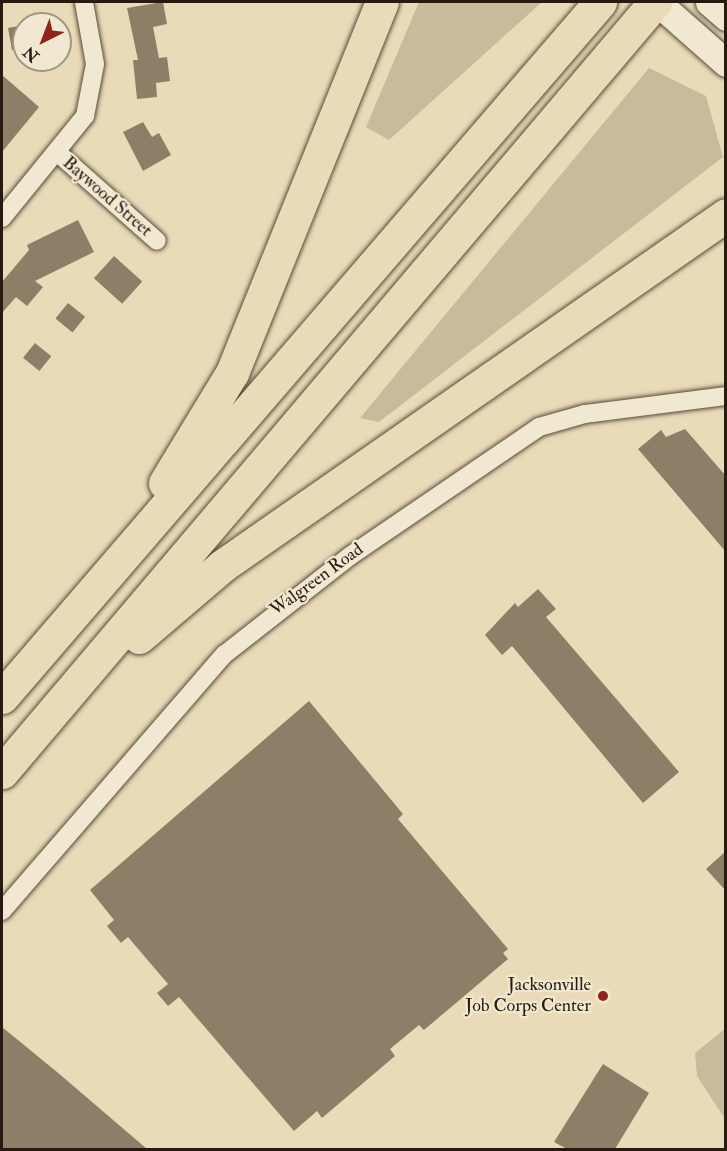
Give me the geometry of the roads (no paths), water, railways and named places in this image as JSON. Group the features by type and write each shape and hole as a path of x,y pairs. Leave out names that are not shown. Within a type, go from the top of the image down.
{"highway":[{"path":"72,614 189,449 232,373 382,2"},
{"path":"2,773 656,2"},
{"path":"2,697 596,7"},
{"path":"2,773 153,623 222,566 726,215"}],"main road":[{"path":"656,2 726,63"},
{"path":"709,2 726,16"}],"street":[{"path":"2,218 58,153 85,116 93,85 84,2"},
{"name":"Baywood Street","path":"58,153 157,241"},
{"name":"Walgreen Road","path":"2,911 225,654 350,556 539,427 585,414 726,396"}],"place":[{"name":"Jacksonville Job Corps Center","path":"603,996"}]}
